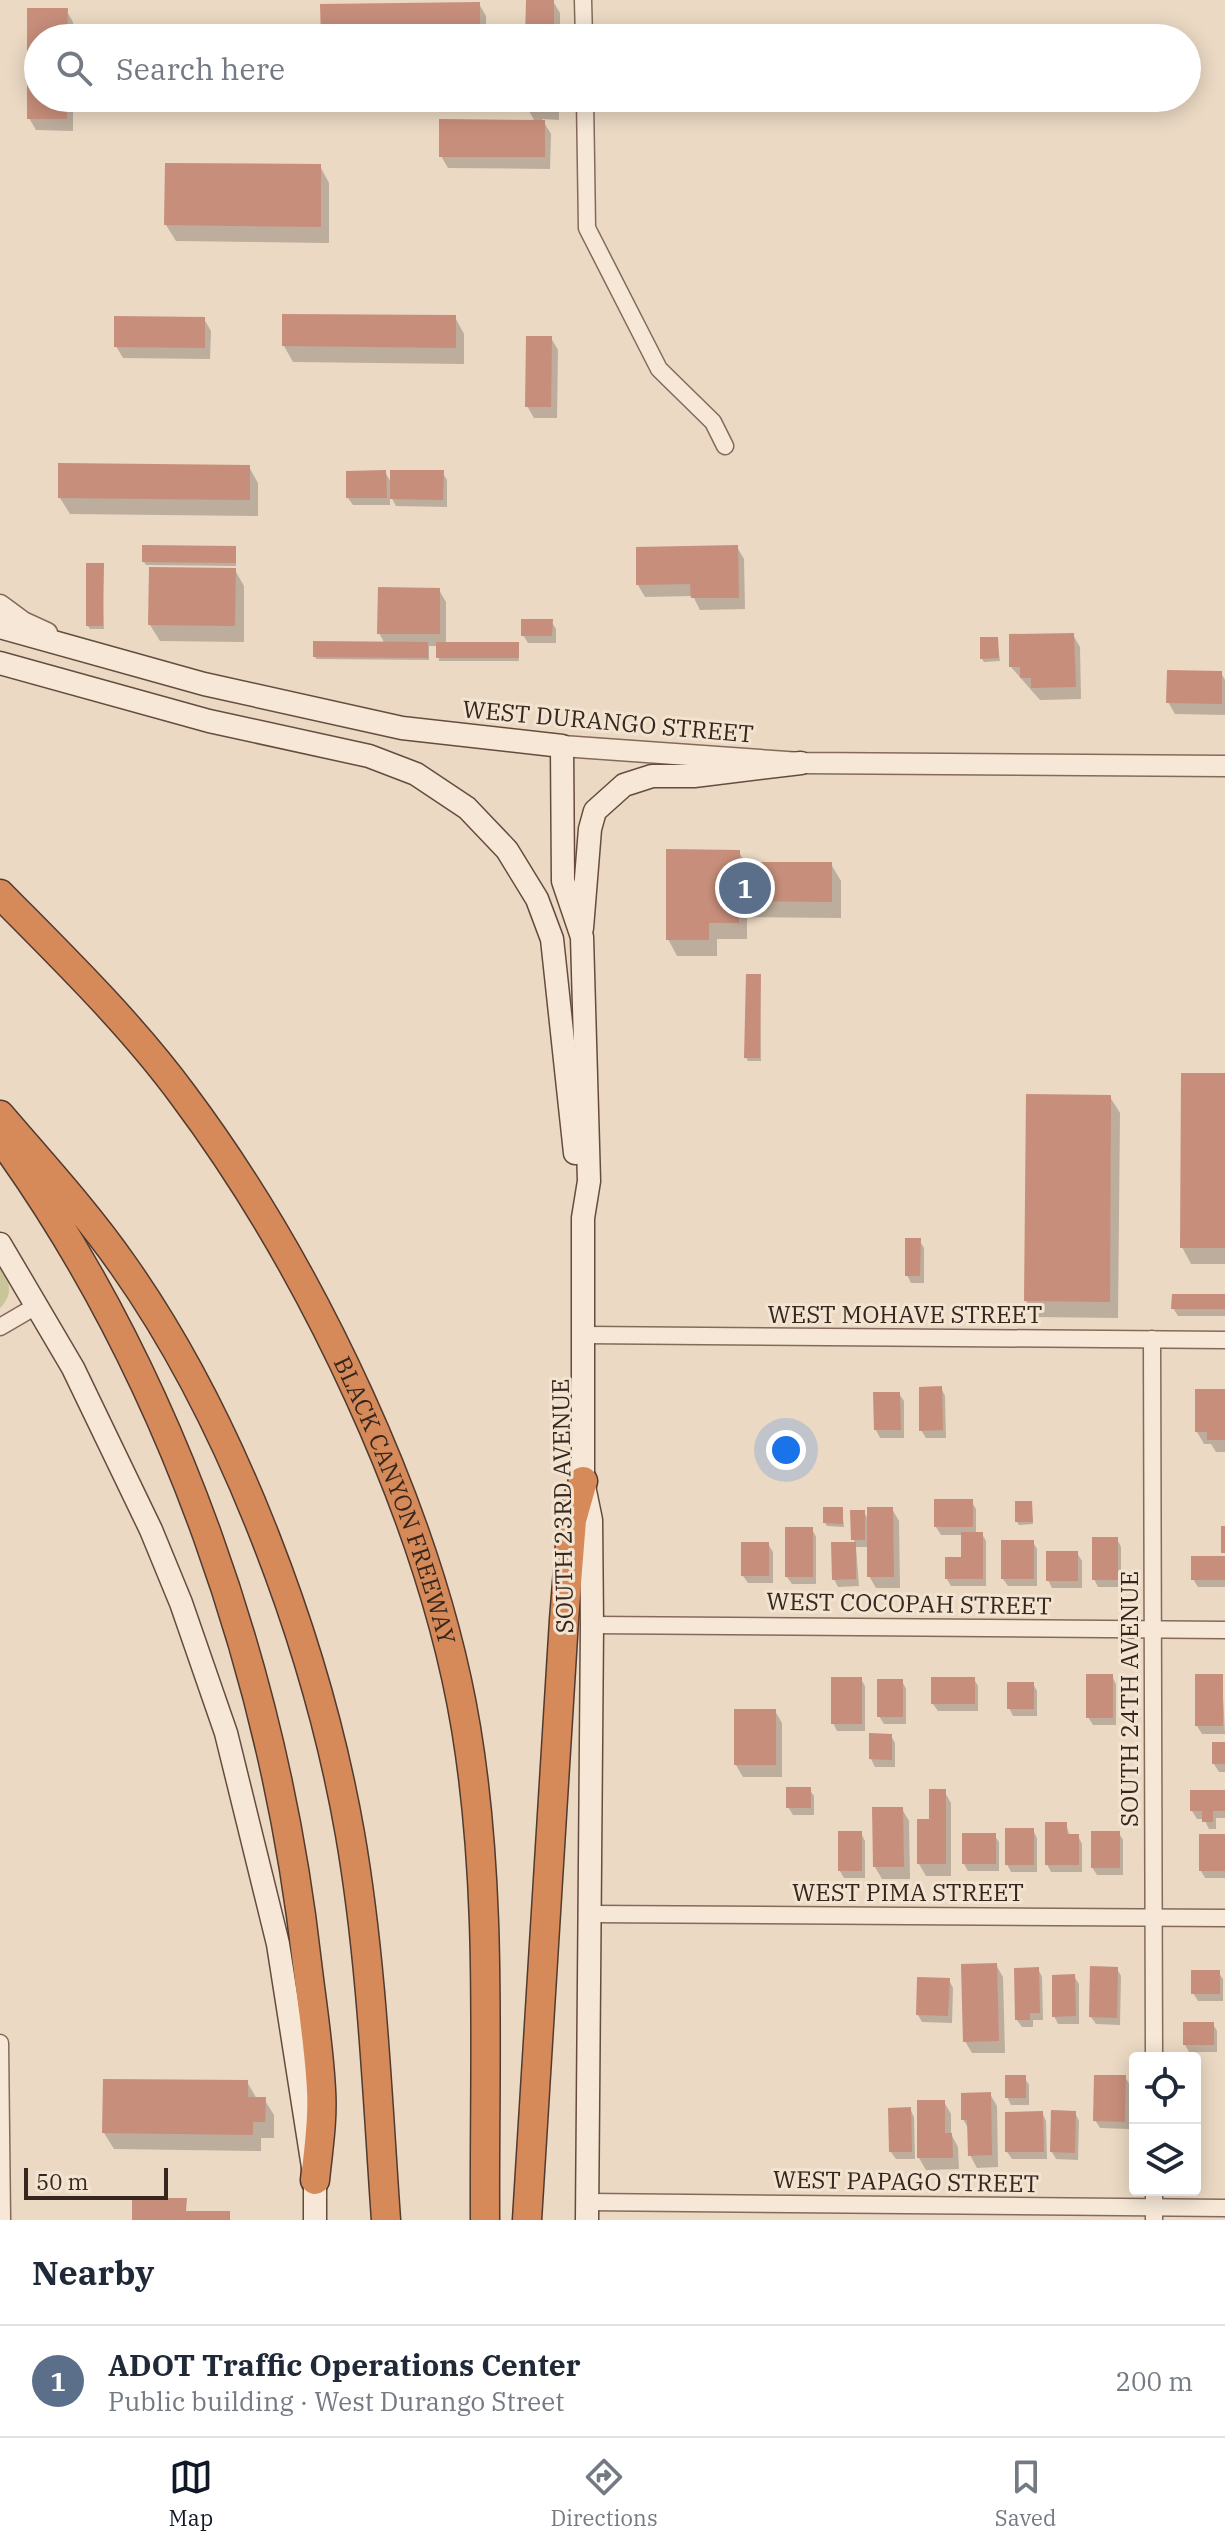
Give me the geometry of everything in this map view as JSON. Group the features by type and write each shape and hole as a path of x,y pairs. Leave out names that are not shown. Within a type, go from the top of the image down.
{"highway":[{"name":"BLACK CANYON FREEWAY","path":"0,894 83,979 183,1094 256,1206 361,1399 432,1583 466,1728 484,1915 485,2220"},
{"path":"0,1115 124,1265 181,1358 242,1483 316,1685 350,1833 364,1939 386,2220"},
{"path":"0,1137 54,1217 115,1321 168,1436 234,1624 276,1782 303,1925 321,2090 315,2180"},
{"path":"527,2220 564,1620 572,1520 583,1481"}],"main road":[{"name":"WEST DURANGO STREET","path":"0,627 204,684 402,728 562,746"},
{"path":"0,663 209,721 369,756 416,774 467,808 507,850 537,899 552,939 583,1218"},
{"name":"SOUTH 23RD AVENUE","path":"562,746 563,881 582,937 589,1181 583,1218 583,1481 591,1520 592,1625 587,2211"},
{"path":"582,937 590,829 595,811 624,785 652,776 694,776 801,763"},
{"path":"0,1244 73,1368 151,1530 181,1603 226,1733 278,1944 315,2180 315,2220"}],"street":[{"path":"583,0 584,24"},
{"path":"585,112 587,228 659,369 713,422 725,446"},
{"path":"0,605 23,622 80,648"},
{"name":"WEST DURANGO STREET","path":"562,746 801,763 1225,766"},
{"path":"0,1327 36,1306"},
{"name":"WEST MOHAVE STREET","path":"585,1335 1225,1340"},
{"name":"SOUTH 24TH AVENUE","path":"1152,1339 1154,2052"},
{"name":"WEST COCOPAH STREET","path":"592,1625 1225,1630"},
{"name":"WEST PIMA STREET","path":"590,1914 1225,1918"},
{"path":"0,2043 2,2220"},
{"name":"WEST PAPAGO STREET","path":"587,2211 1154,2214 1225,2208"}],"shaded area":[{"path":"0,1265 9,1292 0,1308"}],"building":[{"path":"526,0 554,0 554,24 525,24"},
{"path":"480,2 480,24 321,24 320,4"},
{"path":"27,8 68,8 67,24 27,24"},
{"path":"27,112 67,112 67,119 27,119"},
{"path":"439,119 545,120 545,157 439,157"},
{"path":"165,163 321,164 321,227 164,225"},
{"path":"282,314 456,315 456,348 282,346"},
{"path":"114,316 205,317 205,348 114,347"},
{"path":"526,336 552,336 551,407 525,407"},
{"path":"58,463 250,465 250,500 58,498"},
{"path":"386,470 387,498 346,498 346,471"},
{"path":"390,470 444,470 443,500 390,499"},
{"path":"142,545 236,546 236,563 142,562"},
{"path":"738,545 739,598 691,598 690,584 636,585 636,547"},
{"path":"86,563 104,563 103,626 86,626"},
{"path":"149,567 236,568 235,626 148,625"},
{"path":"378,587 440,588 440,634 377,634"},
{"path":"521,619 553,619 552,636 521,636"},
{"path":"1074,633 1076,687 1031,688 1031,678 1020,678 1020,667 1009,667 1009,634"},
{"path":"980,637 998,637 999,658 980,659"},
{"path":"313,641 428,642 428,658 313,657"},
{"path":"436,642 519,642 519,658 436,658"},
{"path":"1167,670 1222,671 1222,704 1166,703"},
{"path":"666,849 740,850 740,862 832,862 832,902 739,901 739,923 709,923 709,940 666,940"},
{"path":"746,974 761,974 760,1058 744,1058"},
{"path":"1181,1073 1225,1073 1225,1248 1180,1248"},
{"path":"1026,1094 1111,1095 1110,1302 1024,1301"},
{"path":"905,1238 921,1238 920,1276 905,1276"},
{"path":"1172,1294 1225,1294 1225,1309 1171,1309"},
{"path":"942,1386 943,1430 919,1431 919,1387"},
{"path":"1195,1389 1225,1389 1225,1440 1207,1440 1207,1432 1195,1432"},
{"path":"873,1392 900,1392 901,1430 874,1430"},
{"path":"934,1499 973,1499 973,1527 934,1527"},
{"path":"1015,1501 1032,1501 1033,1522 1015,1522"},
{"path":"823,1507 843,1507 843,1524 823,1523"},
{"path":"867,1507 893,1507 894,1577 867,1577"},
{"path":"850,1510 865,1510 865,1540 851,1540"},
{"path":"1221,1526 1225,1526 1225,1553 1221,1553"},
{"path":"785,1527 813,1527 813,1577 785,1577"},
{"path":"961,1532 983,1532 983,1579 945,1579 945,1557 961,1557"},
{"path":"1092,1537 1118,1537 1118,1580 1092,1580"},
{"path":"1001,1540 1034,1540 1034,1579 1001,1579"},
{"path":"741,1542 769,1542 769,1576 741,1576"},
{"path":"831,1542 856,1542 856,1579 832,1580"},
{"path":"1046,1551 1078,1551 1078,1581 1046,1581"},
{"path":"1191,1556 1225,1556 1225,1580 1191,1580"},
{"path":"1086,1674 1113,1674 1113,1718 1086,1718"},
{"path":"1195,1674 1223,1674 1223,1726 1195,1726"},
{"path":"831,1677 862,1677 862,1724 831,1724"},
{"path":"931,1677 975,1677 975,1704 931,1704"},
{"path":"877,1679 903,1679 903,1717 877,1717"},
{"path":"1007,1682 1034,1682 1034,1709 1007,1709"},
{"path":"734,1709 776,1709 776,1765 734,1765"},
{"path":"869,1733 892,1734 892,1760 869,1759"},
{"path":"1212,1742 1225,1742 1225,1764 1212,1764"},
{"path":"786,1787 811,1787 811,1808 786,1808"},
{"path":"929,1789 946,1789 946,1864 917,1864 917,1819 929,1819"},
{"path":"1190,1790 1225,1790 1225,1811 1213,1811 1213,1822 1202,1822 1202,1811 1190,1811"},
{"path":"872,1807 903,1807 904,1867 873,1867"},
{"path":"1045,1822 1067,1822 1067,1834 1079,1834 1079,1865 1045,1865"},
{"path":"1005,1828 1034,1828 1034,1865 1005,1865"},
{"path":"838,1831 862,1831 862,1871 838,1871"},
{"path":"1091,1831 1120,1831 1120,1868 1091,1868"},
{"path":"962,1833 996,1833 996,1864 962,1864"},
{"path":"1199,1834 1225,1834 1225,1871 1199,1871"},
{"path":"997,1963 999,2041 963,2042 961,1964"},
{"path":"1090,1966 1118,1967 1117,2018 1089,2017"},
{"path":"1039,1967 1040,2013 1030,2013 1030,2020 1015,2020 1014,1968"},
{"path":"1191,1970 1220,1970 1220,1994 1191,1994"},
{"path":"1075,1974 1076,2016 1052,2017 1052,1975"},
{"path":"917,1977 950,1978 948,2016 916,2015"},
{"path":"1183,2022 1214,2022 1214,2045 1183,2045"},
{"path":"1005,2075 1026,2075 1026,2098 1005,2098"},
{"path":"1094,2075 1126,2075 1125,2122 1093,2121"},
{"path":"103,2079 248,2080 248,2097 266,2097 265,2122 253,2122 253,2135 102,2133"},
{"path":"991,2092 992,2155 968,2156 967,2120 961,2120 961,2093"},
{"path":"917,2100 945,2100 945,2133 952,2133 953,2158 917,2158"},
{"path":"911,2107 912,2152 889,2152 888,2108"},
{"path":"1051,2110 1076,2111 1075,2153 1050,2152"},
{"path":"1043,2111 1044,2152 1005,2152 1005,2112"},
{"path":"132,2198 187,2198 186,2211 230,2211 230,2220 132,2220"}],"place":[{"name":"ADOT Traffic Operations Center","path":"745,888"}]}
